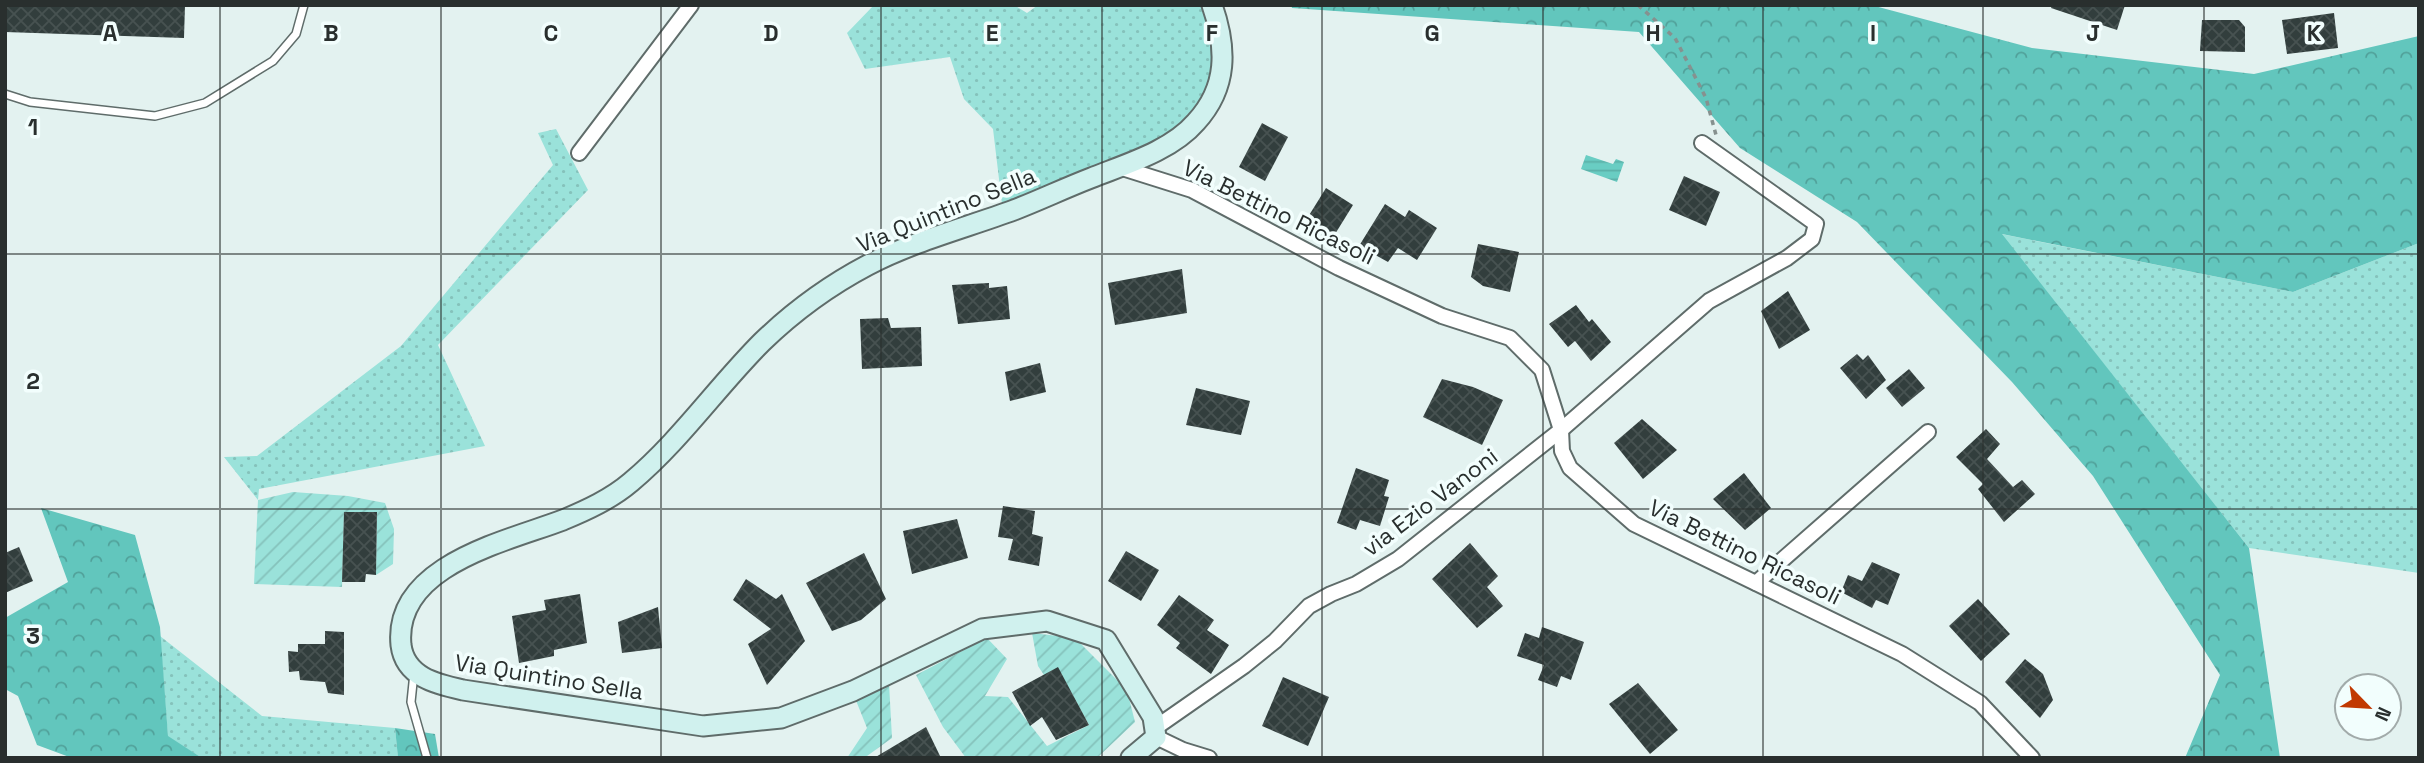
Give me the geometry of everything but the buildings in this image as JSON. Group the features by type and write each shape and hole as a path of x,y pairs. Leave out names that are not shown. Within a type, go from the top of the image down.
{"street":[{"path":"579,153 691,5"},
{"name":"Via Quintino Sella","path":"1156,732 1153,717 1106,640 1047,621 982,629 853,691 781,718 703,726 437,684 414,672 403,656 402,622 406,607 446,566 495,542 562,520 616,494 633,481 674,440 760,344 808,303 869,264 926,240 1015,209 1175,141 1196,123 1217,91 1224,44 1212,5"},
{"path":"1702,143 1723,158"},
{"name":"via Ezio Vanoni","path":"1156,732 1275,641 1309,606 1356,584 1398,559 1561,430 1709,301 1787,258 1812,239 1816,224 1723,158"},
{"name":"Via Bettino Ricasoli","path":"1119,167 1192,190 1339,268 1442,316 1510,338 1542,370 1561,430 1562,451 1570,468 1634,524 1902,654 1980,703 2032,758"},
{"path":"1756,583 1928,432"},
{"path":"1131,758 1156,732 1183,750 1209,758"}],"lane":[{"path":"5,94 30,103 155,116 205,103 273,61 296,34 304,5"},
{"path":"414,672 411,702 427,758"}],"path":[{"path":"1637,5 1675,38 1706,98 1723,158"}],"shaded area":[{"path":"874,5 1014,5 1027,13 1038,5 1201,5 1213,37 1213,65 1201,101 1169,134 1002,204 993,129 964,99 950,57 865,69 847,33"},
{"path":"556,129 588,190 438,345 485,446 259,489 258,500 224,457 257,456 401,346 553,165 538,133"},
{"path":"1586,155 1613,164 1616,159 1624,162 1617,182 1581,169"},
{"path":"2001,234 2293,292 2419,243 2419,573 2249,548"},
{"path":"293,492 348,496 385,503 394,529 393,564 376,575 377,512 344,512 342,587 254,584 258,500"},
{"path":"1032,633 1075,638 1127,690 1135,722 1097,758 966,758 943,727 916,675 987,638 1007,659 985,696 1008,697 1047,746 1089,725 1058,668 1044,675 1038,666"},
{"path":"160,636 262,716 395,728 398,758 202,758 168,737"},
{"path":"889,683 892,738 867,758 847,758 867,728 855,698"}],"green space":[{"path":"1291,5 1871,5 2032,48 2254,74 2419,36 2419,243 2293,292 2002,234 2249,548 2280,758 2185,758 2220,675 2093,476 2012,382 1857,222 1740,148 1639,32 1292,8"},
{"path":"41,508 135,535 160,627 168,736 202,758 72,758 37,745 18,696 5,689 5,618 68,582"},
{"path":"395,728 435,734 439,758 398,758"}]}
